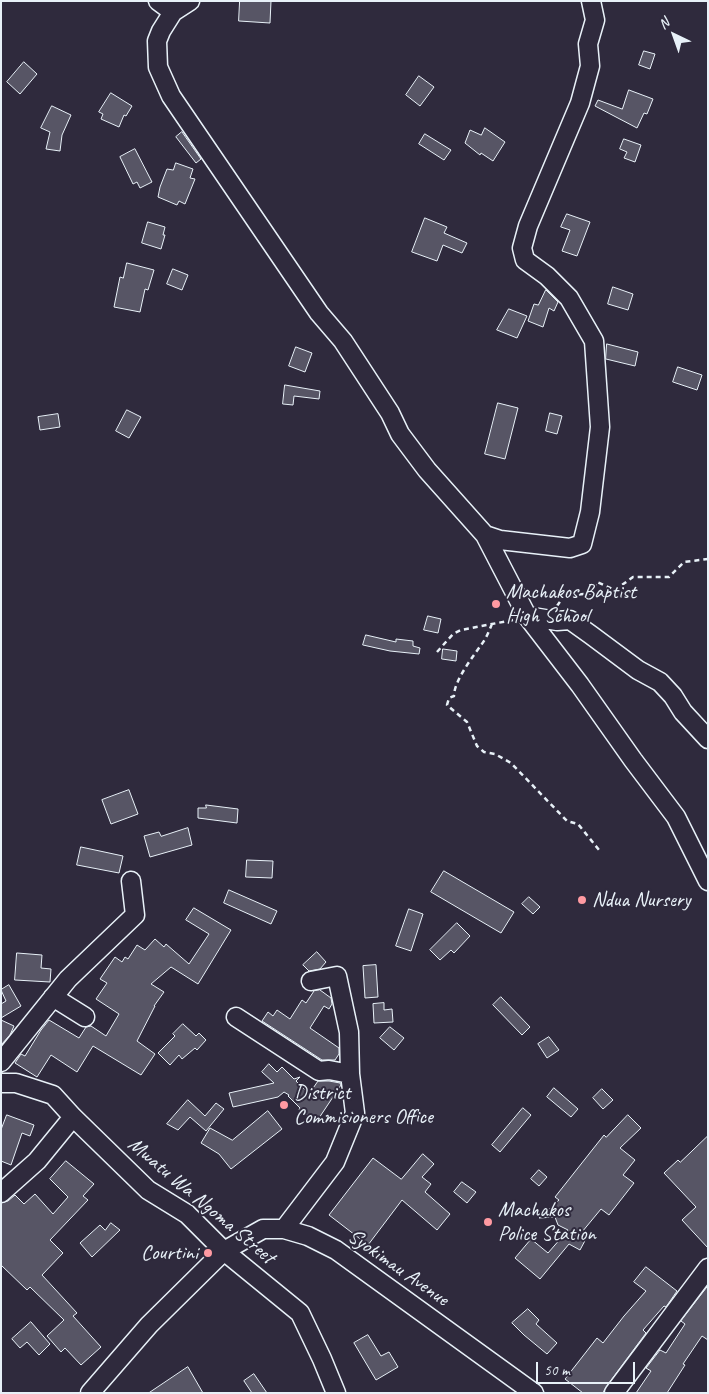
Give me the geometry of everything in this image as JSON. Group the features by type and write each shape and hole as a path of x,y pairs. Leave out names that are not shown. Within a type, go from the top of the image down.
{"street":[{"path":"158,1 173,12"},
{"path":"190,1 173,12 157,41 158,67 171,96 319,314 343,341 390,413 400,434 427,470 485,535 527,616 676,817 708,881"},
{"path":"485,535 500,540 570,548 582,544 590,512 600,427 594,341 569,298 547,276 526,260 522,248 531,218 580,103 590,66 588,44 596,20 591,1"},
{"path":"527,616 557,621 570,620 638,670 660,682 683,712 708,739"},
{"path":"1,1062 68,979 134,915 131,881"},
{"path":"284,1229 335,1162 355,1113 350,1074 349,1032 337,976 311,981"},
{"path":"53,997 85,1017"},
{"path":"236,1017 319,1071 329,1070 350,1074"},
{"name":"Mwatu Wa Ngoma Street","path":"1,1083 16,1084 53,1095 148,1190 187,1214 224,1251 300,1313 336,1393"},
{"path":"1,1193 37,1161 73,1117"},
{"name":"Syokimau Avenue","path":"90,1393 149,1325 224,1251 263,1229 284,1229 308,1236 336,1250 534,1393"},
{"path":"614,1393 708,1268"}],"path":[{"path":"557,621 557,607 564,596 592,593 597,582 615,590 633,577 669,577 684,562 708,559"},
{"path":"437,652 453,634 461,630 527,616"},
{"path":"492,624 454,689 454,696 449,698 447,705 467,722 477,746 484,752 494,754 511,763 567,821 578,824 599,850"}],"building":[{"path":"240,1 271,1 270,23 239,21"},
{"path":"644,51 655,54 650,69 639,65"},
{"path":"24,62 37,74 20,94 7,82"},
{"path":"419,76 434,87 420,106 406,95"},
{"path":"629,90 653,99 647,114 644,113 637,128 595,106 598,100 622,109"},
{"path":"111,93 132,106 126,116 124,115 119,127 101,119 103,114 99,112"},
{"path":"52,106 71,115 62,135 60,151 46,149 50,132 41,128"},
{"path":"485,128 505,142 493,161 481,153 480,155 465,143 470,130 481,135"},
{"path":"182,132 201,159 196,163 176,137"},
{"path":"425,134 451,150 444,160 419,144"},
{"path":"624,139 641,145 635,162 624,158 627,152 620,149"},
{"path":"135,149 152,182 140,188 137,182 133,184 120,157"},
{"path":"176,163 193,169 190,178 195,179 185,204 179,201 177,205 158,197 167,169 173,170"},
{"path":"567,214 590,222 577,256 562,251 570,230 561,227"},
{"path":"425,218 447,227 444,233 467,243 462,253 443,245 437,261 412,252"},
{"path":"148,222 165,227 161,249 142,243"},
{"path":"127,263 154,270 148,290 145,289 140,312 114,307 120,277 123,278"},
{"path":"173,269 188,275 182,290 167,284"},
{"path":"613,287 633,294 628,310 608,304"},
{"path":"546,290 558,302 554,311 549,308 543,327 528,321 534,304 538,305"},
{"path":"509,309 527,316 517,338 497,330"},
{"path":"607,344 638,352 635,366 606,359"},
{"path":"296,347 312,353 305,372 289,366"},
{"path":"678,367 702,375 697,390 673,382"},
{"path":"285,385 320,391 319,399 294,396 293,405 283,404"},
{"path":"498,403 518,408 505,459 485,454"},
{"path":"127,410 141,417 129,438 116,431"},
{"path":"550,413 562,416 557,434 546,431"},
{"path":"58,414 60,427 40,430 38,417"},
{"path":"428,616 441,619 438,633 424,630"},
{"path":"366,635 396,642 396,639 413,641 413,646 420,648 419,654 390,651 363,645"},
{"path":"443,649 457,651 456,661 442,659"},
{"path":"129,790 138,814 111,824 102,800"},
{"path":"206,805 238,809 237,823 198,818 198,808 206,808"},
{"path":"188,828 192,845 150,857 144,836 159,832 161,836"},
{"path":"81,847 123,856 119,873 77,865"},
{"path":"247,860 273,861 272,878 246,877"},
{"path":"444,871 514,912 501,933 431,892"},
{"path":"229,890 277,911 271,924 224,903"},
{"path":"529,897 540,907 533,914 522,904"},
{"path":"194,908 231,930 198,984 171,967 151,984 164,992 154,1006 137,1041 155,1054 141,1075 93,1046 77,1072 51,1055 37,1077 15,1063 21,1054 25,1056 49,1020 79,1038 86,1027 91,1026 106,1036 119,1014 96,999 107,983 100,979 115,957 122,962 125,957 128,959 137,945 145,950 155,939 164,947 166,944 189,964 209,934 186,920"},
{"path":"409,909 423,914 411,951 396,946"},
{"path":"457,923 470,936 454,953 451,950 440,960 430,950"},
{"path":"317,952 326,962 320,969 309,971 303,965"},
{"path":"17,953 42,955 41,968 51,969 50,982 15,980"},
{"path":"376,965 378,997 365,998 363,966"},
{"path":"9,985 21,1006 1,1018 1,1004 6,1001 1,990"},
{"path":"320,990 331,998 332,1004 329,1009 324,1006 310,1028 339,1048 339,1054 335,1060 322,1060 262,1021 268,1012 273,1016 277,1010 290,1019 302,1000 306,1003 314,991"},
{"path":"501,997 530,1027 522,1035 493,1005"},
{"path":"384,1003 384,1010 392,1009 393,1022 374,1023 373,1004"},
{"path":"1,1020 14,1026 10,1035 1,1045"},
{"path":"183,1024 196,1036 199,1033 206,1040 197,1050 195,1048 182,1059 179,1055 170,1065 158,1053 175,1036 173,1034"},
{"path":"390,1027 404,1038 394,1050 380,1038"},
{"path":"549,1037 559,1050 547,1058 538,1044"},
{"path":"269,1064 277,1072 282,1067 294,1079 300,1077 296,1081 309,1094 318,1081 329,1081 340,1083 341,1085 317,1121 299,1110 300,1108 284,1092 278,1097 233,1107 229,1093 274,1083 262,1072"},
{"path":"554,1088 578,1109 571,1117 547,1097"},
{"path":"602,1089 613,1100 603,1109 593,1098"},
{"path":"188,1100 205,1116 216,1103 224,1109 206,1131 190,1117 178,1130 167,1124"},
{"path":"523,1108 531,1115 500,1152 492,1145"},
{"path":"268,1111 282,1129 231,1169 219,1154 201,1143 210,1128 232,1140"},
{"path":"7,1115 34,1125 30,1136 22,1133 11,1165 1,1161 1,1130"},
{"path":"628,1115 641,1128 620,1148 635,1160 623,1175 634,1183 609,1215 601,1209 582,1232 588,1235 580,1250 569,1244 540,1279 515,1258 531,1239 548,1253 568,1230 558,1225 555,1217 539,1218 559,1200 555,1197 604,1135 606,1137"},
{"path":"708,1136 708,1248 682,1220 696,1207 664,1173 678,1160 680,1162"},
{"path":"423,1154 434,1164 422,1177 431,1184 425,1192 450,1214 437,1230 402,1200 368,1245 329,1215 373,1158 401,1179"},
{"path":"66,1161 94,1184 83,1196 88,1200 50,1240 63,1253 42,1275 77,1313 73,1316 101,1347 81,1365 65,1348 61,1352 47,1336 64,1320 30,1287 27,1290 1,1265 1,1203 8,1201 15,1195 24,1204 35,1194 53,1214 68,1197 50,1179"},
{"path":"539,1170 547,1177 539,1186 531,1179"},
{"path":"462,1182 476,1192 467,1203 454,1192"},
{"path":"111,1223 120,1230 92,1257 80,1243 100,1225 105,1230"},
{"path":"646,1267 677,1291 666,1307 664,1306 643,1330 646,1333 603,1393 583,1393 565,1379 597,1338 603,1343 646,1291 634,1282"},
{"path":"708,1286 708,1340 702,1336 683,1364 685,1365 667,1393 636,1393 651,1371 646,1368 660,1350 666,1353 685,1324 681,1321"},
{"path":"528,1309 539,1320 536,1324 557,1343 547,1354 512,1323"},
{"path":"31,1322 50,1344 39,1355 27,1342 20,1348 12,1339"},
{"path":"368,1335 381,1356 389,1352 398,1367 376,1380 354,1343"},
{"path":"188,1367 203,1393 149,1393"},
{"path":"254,1374 267,1393 252,1393 244,1381"}],"place":[{"name":"Machakos Baptist High School","path":"496,604"},
{"name":"Ndua Nursery","path":"582,900"},
{"name":"District Commisioners Office","path":"284,1105"},
{"name":"Machakos Police Station","path":"488,1222"},
{"name":"Courtini","path":"208,1253"}]}
